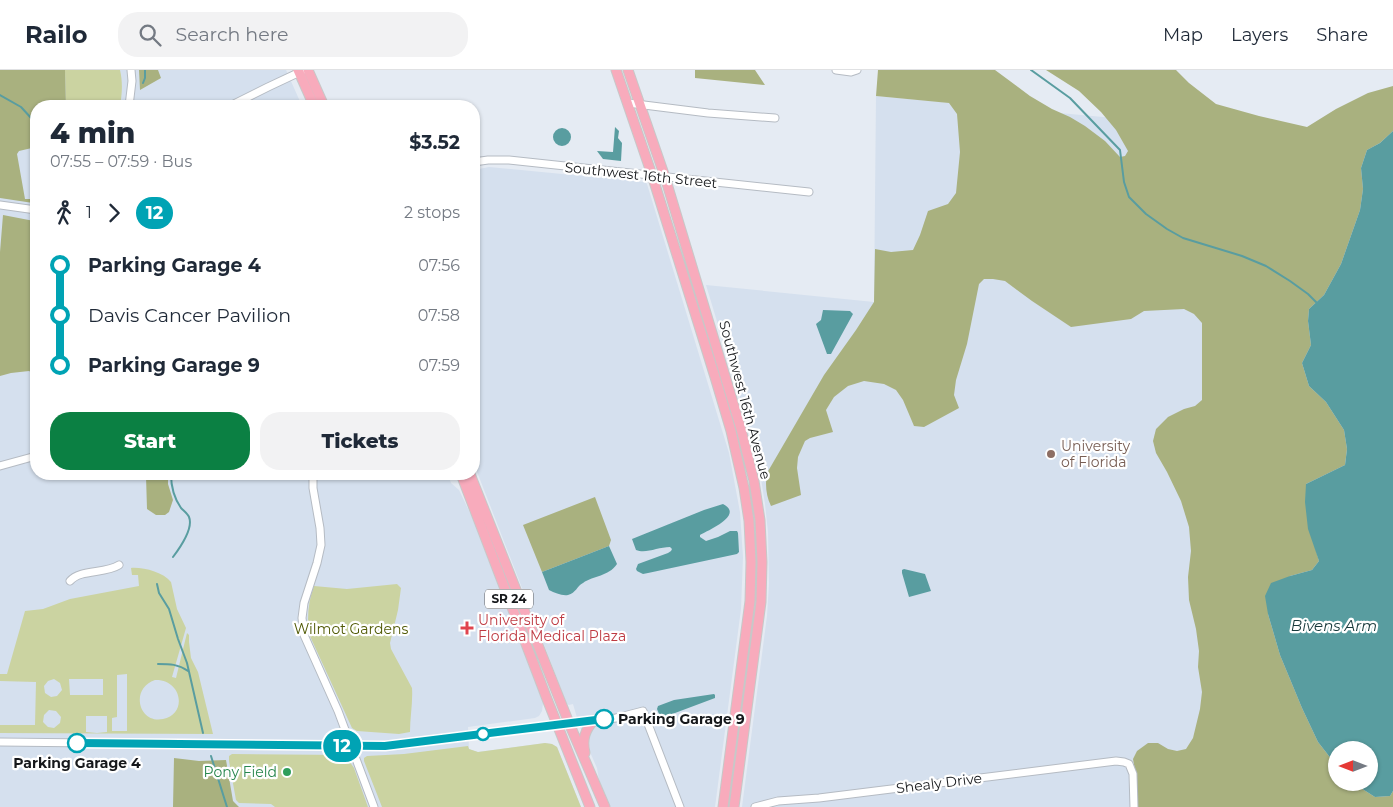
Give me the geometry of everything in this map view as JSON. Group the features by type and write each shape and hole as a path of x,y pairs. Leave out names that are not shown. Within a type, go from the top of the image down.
{"main road":[{"name":"Southwest 16th Avenue","path":"616,70 652,175 731,430 742,473 751,562 750,601 724,807"},
{"name":"Southwest 16th Avenue","path":"628,70 666,177 742,432 754,481 760,520 761,602 734,807"},
{"path":"302,71 312,100"},
{"path":"302,71 320,100"},
{"name":"SR 24","path":"463,480 590,807"},
{"name":"SR 24","path":"472,480 605,807"},
{"path":"589,770 584,739 588,727 594,720"}],"street":[{"path":"130,100 131,70"},
{"path":"836,70 851,72 857,70"},
{"path":"242,100 302,71"},
{"path":"628,103 708,113 775,118"},
{"name":"Southwest 16th Street","path":"480,161 509,160 809,192"},
{"path":"0,205 30,209"},
{"path":"0,466 30,458"},
{"path":"312,480 321,545 304,603 303,628 306,640 338,711 374,807"},
{"path":"70,581 74,576 108,570 119,565"},
{"path":"0,742 400,745 569,722 616,718 643,711 680,807"},
{"name":"Shealy Drive","path":"755,807 778,801 819,798 1116,761 1129,764 1133,774 1134,807"}],"shaded area":[{"path":"0,70 286,70 299,100 30,100 30,480 450,480 459,490 471,515 543,703 542,711 535,718 468,727 469,749 478,752 545,743 552,744 557,747 581,807 0,807"},
{"name":"University of Florida","path":"876,96 1136,120 1307,127 1380,102 1318,742 1328,755 1328,791 1369,791 1390,796 1393,791 1393,807 742,807 767,616 769,584 768,532 758,460 706,285 874,302"},
{"path":"489,167 645,182 647,184 729,453 740,512 743,557 741,609 715,807 610,807 590,752 589,736 580,728 573,704 567,704 480,479 480,169"}],"green space":[{"path":"0,70 65,70 66,100 30,100 30,148 19,151 17,154 25,199 30,199 30,203 0,198"},
{"path":"65,70 120,70 122,79 121,100 66,100"},
{"path":"139,70 158,70 161,78 140,90"},
{"path":"695,70 755,70 765,85 695,78"},
{"path":"878,70 995,70 1030,96 1085,126 1105,141 1120,157 1125,156 1128,151 1116,130 1101,112 1079,91 1046,70 1176,70 1216,104 1307,127 1336,109 1368,93 1393,86 1393,131 1380,143 1367,150 1361,168 1363,189 1360,210 1341,264 1324,295 1309,309 1308,321 1311,345 1302,363 1309,386 1326,402 1344,430 1347,449 1345,465 1306,484 1315,547 1319,561 1312,570 1290,576 1268,614 1280,655 1302,708 1318,742 1328,755 1328,791 1366,791 1375,797 1390,796 1393,791 1393,807 1137,807 1137,782 1133,759 1137,751 1148,743 1158,743 1168,749 1177,751 1186,749 1193,738 1202,692 1198,667 1199,651 1196,629 1189,600 1188,577 1191,551 1189,527 1181,501 1156,453 1153,441 1156,429 1168,417 1195,406 1202,400 1202,323 1194,314 1184,309 1144,311 1131,319 1071,327 1005,281 984,279 979,284 967,344 956,380 954,395 959,408 924,427 914,426 903,400 896,390 884,384 864,381 848,386 834,397 826,410 833,432 805,441 798,457 797,468 801,495 771,506 766,490 767,473 824,375 874,302 875,249 891,252 913,250 928,211 948,204 956,193 960,152 957,114 949,103 876,96"},
{"path":"3,215 30,220 30,372 0,376 0,252"},
{"path":"146,480 168,480 173,500 169,512 165,515 156,515 147,509"},
{"path":"595,497 611,540 609,546 542,572 523,525"},
{"path":"131,568 147,569 163,575 171,582 177,609 186,628 172,677 176,678 187,633 189,635 191,658 198,672 213,734 0,733 0,725 35,725 36,682 0,681 0,674 7,674 25,611 43,609 70,599 139,586 138,575 132,575","holes":["127,674 127,731 112,731 112,718 117,717 117,675","54,679 60,683 62,690 57,696 51,697 45,693 44,686 48,681","69,679 103,679 103,695 70,695","155,680 164,681 171,685 178,697 179,704 176,711 171,716 163,719 154,719 148,716 140,704 142,690 147,684","49,710 56,711 61,717 60,723 54,728 48,727 43,722 44,715","86,716 107,716 107,732 86,732"]},
{"name":"Wilmot Gardens","path":"397,584 401,588 390,643 391,649 412,688 410,732 399,734 357,731 352,728 309,634 308,610 310,598 314,586 347,589"},
{"path":"545,743 557,747 581,807 382,807 364,761 364,758 367,756 404,754 468,746 469,749 478,752"},
{"name":"Pony Field","path":"232,754 345,755 354,768 368,807 275,807 271,804 239,803 236,800 229,761 229,756"},
{"path":"174,758 199,761 226,760 233,801 239,807 173,807"}],"water":[{"path":"615,127 619,131 618,138 622,143 621,161 603,159 597,151 613,152"},
{"path":"562,128 568,131 571,137 568,143 562,146 556,143 553,137 556,131"},
{"name":"Bivens Arm","path":"1393,131 1393,791 1390,796 1375,797 1366,791 1378,791 1378,741 1328,741 1328,755 1318,742 1280,655 1268,614 1265,596 1271,583 1312,570 1319,561 1308,529 1305,502 1306,484 1345,465 1347,449 1344,430 1326,402 1309,386 1302,363 1311,345 1308,321 1309,309 1324,295 1341,264 1360,210 1363,189 1361,168 1367,150 1380,143"},
{"path":"823,310 850,311 853,314 831,354 827,354 816,324 821,320"},
{"path":"723,504 729,508 730,513 727,518 700,535 700,537 706,541 730,531 737,531 739,552 737,554 643,574 637,571 638,564 668,553 672,549 670,547 648,551 636,550 632,539"},
{"path":"609,546 617,564 605,574 587,580 573,593 568,595 561,595 549,590 542,572"},
{"path":"904,569 925,574 931,591 909,597 902,573"},
{"path":"714,694 715,698 667,716 663,717 657,709 658,706 674,700"}],"waterway":[{"path":"143,83 145,70"},
{"path":"1031,70 1070,98 1120,150 1124,182 1129,197 1146,214 1183,238 1242,256 1266,266 1290,281 1316,302"},
{"path":"0,95 21,107 30,117"},
{"path":"171,480 175,496 190,522 188,533 173,557"},
{"path":"157,584 159,593 169,609 187,663 203,733"},
{"path":"158,664 174,665 188,671"},
{"path":"211,756 227,807"}],"bus line":[{"name":"12","path":"77,743 385,746 604,719"}],"place":[{"name":"University of Florida","path":"1051,454"},
{"name":"University of Florida Medical Plaza","path":"467,628"},
{"name":"Parking Garage 9","path":"604,719"},
{"name":"Parking Garage 4","path":"77,743"},
{"name":"Pony Field","path":"287,772"}]}
